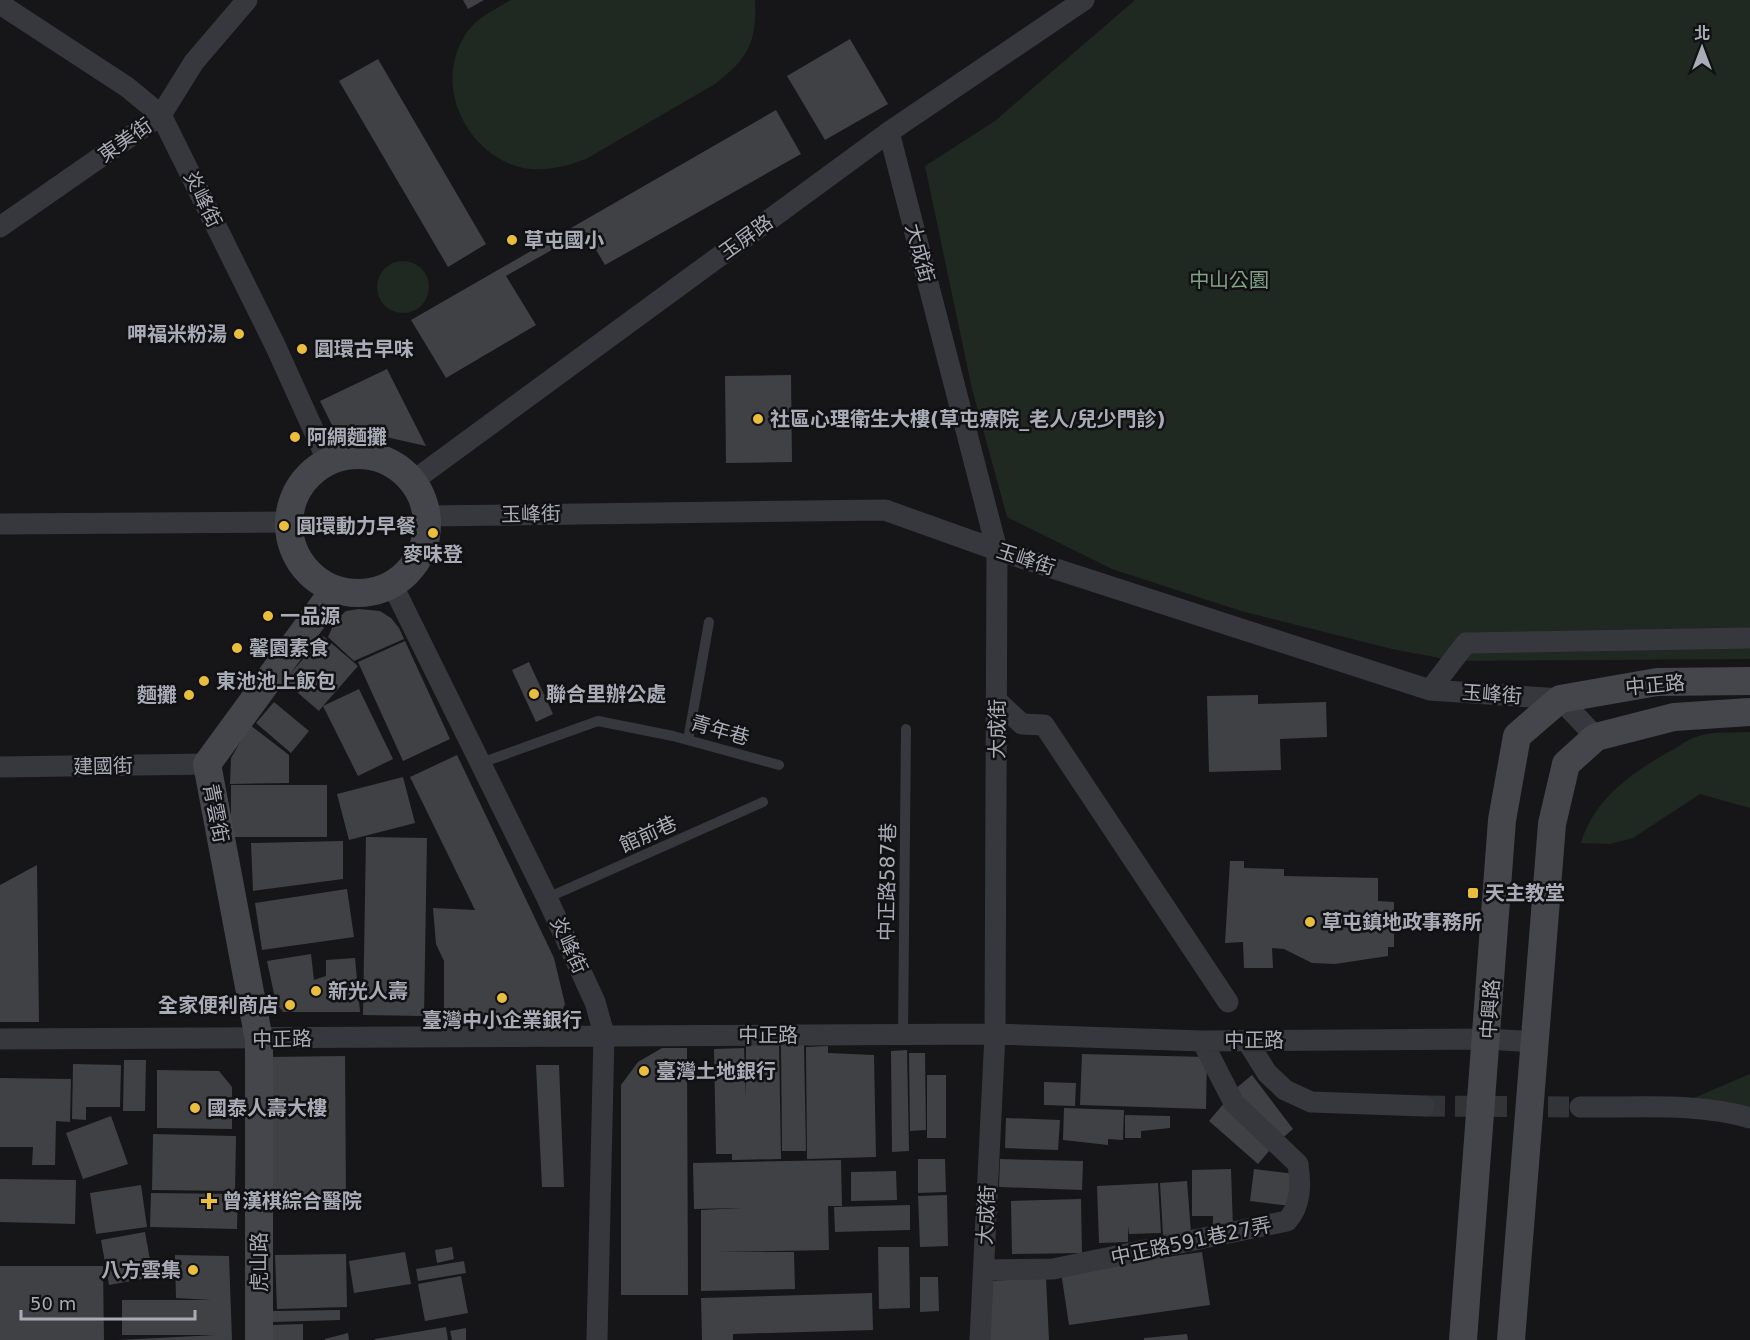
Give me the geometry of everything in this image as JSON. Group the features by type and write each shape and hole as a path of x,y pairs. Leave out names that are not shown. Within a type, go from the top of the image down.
{"street":[{"name":"東美街","path":"0,227 161,115 194,62 247,0"},
{"name":"玉屏路","path":"413,481 889,132 1084,0"},
{"name":"炎峰街","path":"1,3 127,87 161,115 275,345 328,462"},
{"name":"大成街","path":"889,132 997,550 995,1034 980,1340"},
{"path":"350,455 374,456 395,466 413,481 422,497 427,516 426,536 420,555 408,572 392,584 374,591 354,593 335,589 316,579 301,563 291,543 289,522 291,504 300,487 312,472 328,462 350,455"},
{"name":"玉峰街","path":"427,516 885,510 997,550 1430,690 1560,699"},
{"path":"0,524 289,522"},
{"name":"炎峰街","path":"392,584 547,898 595,1002 604,1034 597,1340"},
{"name":"青雲街","path":"259,1040 207,764 335,589"},
{"path":"1430,690 1466,643 1750,638"},
{"name":"中正路","path":"1560,699 1658,682 1750,681"},
{"path":"1511,1340 1552,824 1566,764 1596,737 1560,699"},
{"name":"中興路","path":"1464,1340 1502,820 1517,736 1560,699"},
{"path":"997,701 1022,724 1044,725 1228,1002"},
{"name":"中正路","path":"1596,737 1674,717 1750,712"},
{"name":"建國街","path":"0,767 207,764"},
{"name":"中正路","path":"0,1039 259,1040 604,1034 903,1036 995,1034 1202,1041 1487,1040 1536,1042"},
{"name":"虎山路","path":"259,1040 259,1340"},
{"name":"中正路591巷27弄","path":"984,1270 1053,1269 1287,1221 1296,1210 1300,1179 1298,1164 1234,1103 1202,1041"},
{"path":"1247,1041 1267,1073 1285,1090 1311,1102 1424,1106"},
{"path":"1580,1107 1686,1108 1750,1118"}],"lane":[{"path":"688,740 709,622"},
{"name":"青年巷","path":"481,763 598,721 688,740 778,765"},
{"name":"中正路587巷","path":"903,1036 906,729"},
{"name":"館前巷","path":"547,898 763,802"}],"green space":[{"path":"511,0 755,0 754,27 743,58 715,84 586,159 558,167 529,169 510,164 479,142 467,127 458,110 454,92 453,74 456,55 464,37 479,20"},
{"name":"中山公園","path":"1135,0 1750,0 1750,659 1456,661 1392,649 1241,611 1112,569 1007,517 972,389 925,166 995,121"},
{"path":"398,261 408,261 422,268 429,287 422,306 408,313 398,313 388,309 381,302 377,292 377,282 381,272 388,265"},
{"path":"1750,732 1750,808 1700,794 1633,838 1610,844 1581,843 1595,812 1617,787 1644,767 1686,742 1705,734"},
{"path":"1750,1074 1750,1120 1682,1103"}],"building":[{"path":"463,0 484,0 468,9"},
{"path":"850,39 888,104 825,140 787,76"},
{"path":"378,59 486,244 448,267 339,81"},
{"path":"776,110 801,154 605,265 585,231 506,276 536,325 446,378 411,320"},
{"path":"387,369 426,446 332,425 320,401"},
{"name":"社區心理衛生大樓(草屯療院_老人/兒少門診)","path":"791,375 792,462 726,463 725,376"},
{"path":"359,609 380,611 391,618 404,639 354,661 328,637 335,621 346,611"},
{"path":"323,636 358,666 319,711 284,681"},
{"path":"405,641 450,739 403,761 358,662"},
{"name":"聯合里辦公處","path":"529,662 553,714 536,722 512,670"},
{"path":"359,689 393,759 358,776 323,706"},
{"path":"1258,695 1258,704 1326,702 1327,737 1280,739 1281,770 1209,772 1207,696"},
{"path":"274,702 309,731 291,753 256,723"},
{"path":"250,725 289,755 289,783 230,784 231,758"},
{"path":"457,755 554,958 565,1004 560,1015 545,1022 444,1019 444,961 436,944 433,908 475,910 410,777"},
{"path":"403,777 415,823 349,840 337,794"},
{"path":"231,785 327,785 327,837 231,837"},
{"path":"366,837 427,838 424,1016 363,1015"},
{"path":"343,841 343,879 253,891 251,843"},
{"name":"草屯鎮地政事務所","path":"1230,861 1244,861 1244,868 1284,869 1284,876 1378,878 1378,901 1394,902 1394,947 1388,947 1388,956 1335,964 1312,963 1284,949 1272,948 1273,968 1244,968 1243,942 1225,943"},
{"path":"37,865 39,1022 0,1022 0,885"},
{"path":"347,889 354,937 262,950 255,903"},
{"name":"新光人壽","path":"311,954 314,980 326,976 326,960 355,958 360,1012 283,1012 276,1003 267,961"},
{"path":"746,1045 779,1045 781,1159 732,1160 732,1154 716,1154 714,1049 744,1048 746,1097"},
{"path":"781,1045 804,1045 806,1151 782,1151"},
{"path":"828,1046 828,1053 874,1055 876,1157 807,1159 806,1047"},
{"path":"662,1048 687,1048 688,1295 621,1295 621,1085 638,1062"},
{"path":"907,1050 909,1151 892,1152 891,1051"},
{"path":"909,1053 925,1053 926,1130 910,1131"},
{"path":"1082,1054 1207,1057 1206,1109 1080,1105"},
{"path":"345,1056 346,1201 269,1201 268,1057"},
{"path":"124,1060 146,1060 145,1111 123,1111"},
{"path":"73,1064 121,1065 120,1107 86,1107 86,1120 72,1119"},
{"path":"536,1065 559,1065 564,1187 542,1187"},
{"name":"國泰人壽大樓","path":"157,1070 219,1071 232,1087 232,1129 157,1128"},
{"path":"927,1075 946,1075 946,1138 927,1138"},
{"path":"1252,1075 1293,1129 1279,1141 1234,1090"},
{"path":"0,1078 71,1079 70,1122 56,1121 55,1165 32,1165 33,1147 0,1147"},
{"path":"1044,1082 1076,1083 1075,1106 1044,1105"},
{"path":"1225,1102 1274,1145 1258,1164 1209,1121"},
{"path":"1064,1108 1124,1110 1123,1140 1108,1139 1108,1145 1063,1140"},
{"path":"1125,1115 1170,1116 1170,1128 1141,1131 1141,1138 1125,1138"},
{"path":"111,1116 128,1164 83,1179 66,1133"},
{"path":"1006,1118 1060,1120 1058,1150 1005,1148"},
{"path":"153,1134 236,1136 235,1191 152,1190"},
{"path":"918,1159 945,1159 946,1192 918,1193"},
{"path":"1000,1159 1083,1161 1082,1190 999,1187"},
{"path":"841,1160 842,1206 828,1206 829,1250 716,1252 794,1252 795,1289 701,1291 701,1210 741,1208 694,1209 693,1163"},
{"path":"1231,1169 1233,1228 1213,1229 1213,1216 1192,1216 1192,1170"},
{"path":"1254,1169 1295,1174 1290,1206 1250,1201"},
{"path":"896,1171 897,1200 851,1201 851,1172"},
{"path":"0,1179 76,1180 75,1224 0,1222"},
{"path":"1187,1181 1191,1233 1163,1235 1160,1183"},
{"path":"1158,1183 1161,1233 1129,1234 1128,1226 1128,1242 1099,1243 1097,1186"},
{"path":"141,1185 147,1227 96,1234 90,1193"},
{"path":"151,1193 238,1194 237,1229 150,1227"},
{"path":"947,1195 948,1246 920,1247 918,1196"},
{"path":"1081,1199 1082,1253 1012,1254 1011,1201"},
{"path":"910,1205 910,1230 835,1232 834,1207"},
{"path":"145,1232 153,1277 109,1285 101,1240"},
{"path":"452,1247 454,1259 437,1263 435,1250"},
{"path":"878,1247 909,1247 910,1308 879,1309"},
{"path":"405,1252 411,1284 354,1293 349,1261"},
{"path":"1202,1252 1210,1305 1069,1325 1061,1272"},
{"path":"346,1254 347,1307 277,1309 275,1255"},
{"path":"175,1255 229,1256 232,1340 118,1340 216,1335 122,1335 122,1300 211,1300 176,1298"},
{"path":"464,1261 466,1273 418,1281 416,1269"},
{"path":"0,1266 103,1266 104,1340 0,1340"},
{"path":"461,1276 468,1313 425,1321 418,1284"},
{"path":"920,1277 938,1277 939,1311 920,1312"},
{"path":"1046,1278 1049,1340 988,1340 986,1281"},
{"path":"872,1293 873,1330 733,1334 733,1340 702,1340 701,1298"},
{"path":"340,1310 340,1320 273,1322 272,1311"},
{"path":"303,1324 303,1340 272,1340 272,1325"},
{"path":"446,1327 448,1340 375,1340 375,1339"},
{"path":"466,1328 466,1340 452,1340 450,1331"},
{"path":"348,1333 349,1340 325,1340 325,1339"},
{"path":"1187,1334 1188,1340 1144,1340 1144,1338"}],"tunnel":[{"path":"1424,1106 1580,1107"}],"place":[{"name":"草屯國小","path":"512,240"},
{"name":"呷福米粉湯","path":"239,334"},
{"name":"圓環古早味","path":"302,349"},
{"name":"社區心理衛生大樓(草屯療院_老人/兒少門診)","path":"758,419"},
{"name":"阿綢麵攤","path":"295,437"},
{"name":"圓環動力早餐","path":"284,526"},
{"name":"麥味登","path":"433,533"},
{"name":"一品源","path":"268,616"},
{"name":"馨園素食","path":"237,648"},
{"name":"東池池上飯包","path":"204,681"},
{"name":"聯合里辦公處","path":"534,694"},
{"name":"麵攤","path":"189,695"},
{"name":"天主教堂","path":"1473,893"},
{"name":"草屯鎮地政事務所","path":"1310,922"},
{"name":"新光人壽","path":"316,991"},
{"name":"臺灣中小企業銀行","path":"502,998"},
{"name":"全家便利商店","path":"290,1005"},
{"name":"臺灣土地銀行","path":"644,1071"},
{"name":"國泰人壽大樓","path":"195,1108"},
{"name":"曾漢棋綜合醫院","path":"209,1201"},
{"name":"八方雲集","path":"193,1270"}]}
